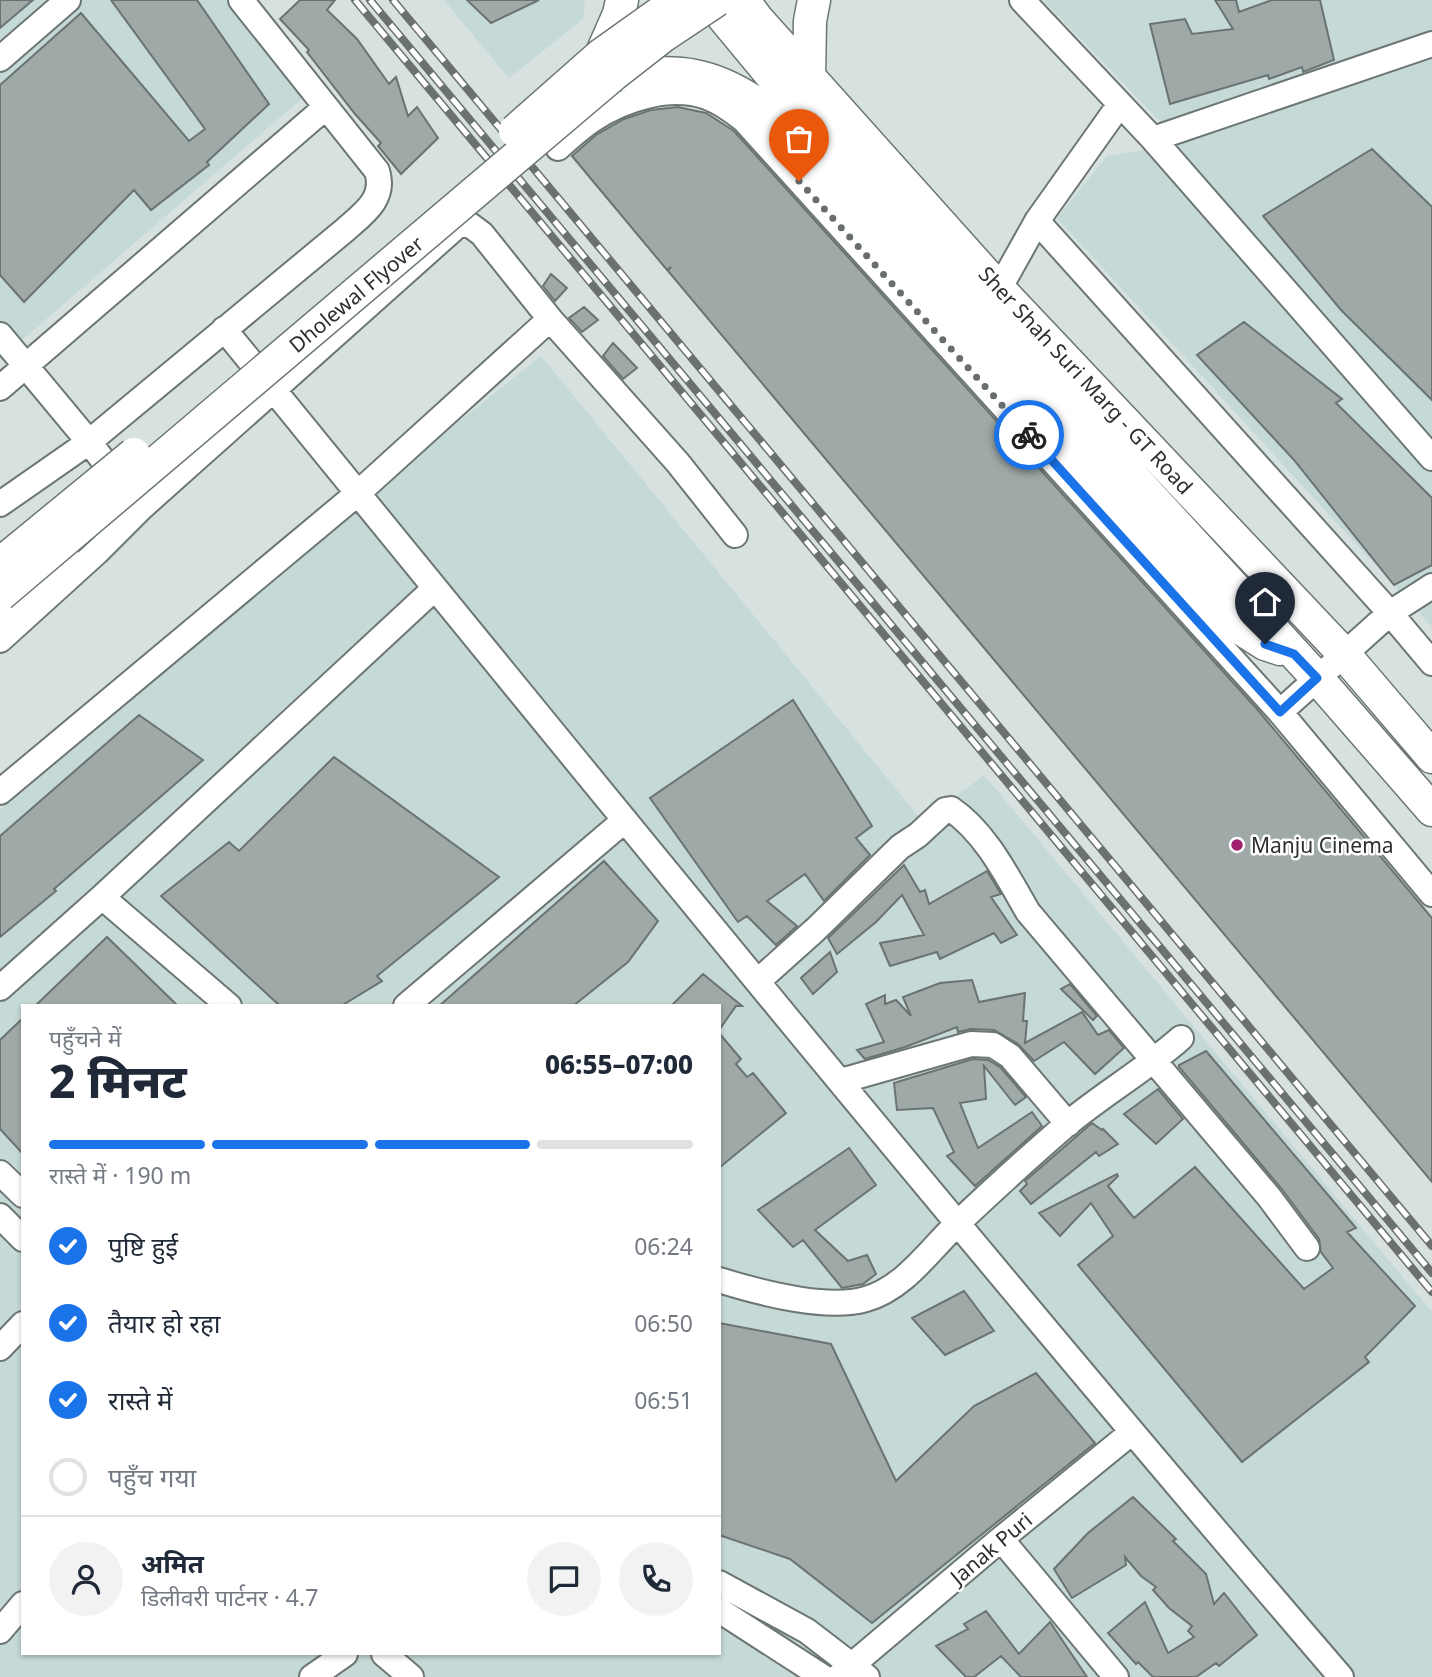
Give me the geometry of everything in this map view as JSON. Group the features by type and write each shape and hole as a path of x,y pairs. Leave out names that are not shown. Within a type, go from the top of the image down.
{"main road":[{"path":"622,0 607,65 686,73 713,80 756,103 1221,616 1265,644 1294,654"},
{"name":"Dholewal Flyover","path":"0,595 57,532 419,215 607,65 678,0"},
{"path":"809,77 810,21 814,0"},
{"name":"Dholewal Flyover","path":"607,65 663,36 734,5"},
{"name":"Sher Shah Suri Marg - GT Road","path":"734,5 809,77 999,289 1344,654 1432,757"},
{"name":"Sher Shah Suri Marg - GT Road","path":"734,5 841,158 1317,678 1432,810"},
{"path":"0,544 24,525 57,532 59,567 0,615"},
{"name":"Dholewal Flyover","path":"0,564 57,532"}],"street":[{"path":"0,59 68,0"},
{"path":"0,504 89,442 345,230 377,197 380,189 377,172 241,0"},
{"path":"1022,0 1153,139 1432,458"},
{"path":"1153,139 1432,44"},
{"path":"558,148 592,120 622,103 672,92 707,97 744,120 1280,712 1432,894"},
{"path":"999,289 1037,221 1120,104"},
{"path":"0,388 326,107"},
{"path":"1037,221 1390,612 1432,663"},
{"path":"0,640 141,508 458,225 470,225 482,234 550,319 678,463 735,535"},
{"path":"0,792 358,493 550,319"},
{"path":"224,329 435,589 1132,1433 1342,1677"},
{"path":"0,335 141,508"},
{"path":"1280,712 1390,612 1432,586"},
{"path":"0,988 435,589"},
{"path":"758,981 900,847 918,835 945,810 951,809 970,826 997,859 1028,912 1269,1197 1307,1248"},
{"path":"408,1004 625,820"},
{"path":"102,897 227,1004"},
{"path":"721,1281 788,1298 829,1302 864,1300 892,1289 958,1223 1068,1124 1181,1038"},
{"path":"841,1081 971,1044 993,1045 1010,1056 1068,1124"},
{"path":"0,1172 21,1193"},
{"path":"0,1216 21,1237"},
{"path":"0,1348 21,1326"},
{"name":"Janak Puri","path":"852,1673 1000,1539 1132,1433"},
{"path":"1000,1539 1116,1677"},
{"path":"721,1584 807,1631 852,1673"},
{"path":"0,1631 21,1606"},
{"path":"721,1611 823,1677"},
{"path":"312,1677 344,1655"},
{"path":"385,1655 411,1677"}],"shaded area":[{"path":"0,0 230,0 307,94 0,359"},
{"path":"444,0 585,0 583,19 509,78"},
{"path":"1043,0 1432,0 1432,627 1057,218 1107,156 1182,144"},
{"path":"541,356 923,822 984,775 1432,1312 1432,1677 0,1677 0,810 441,436"}],"building":[{"path":"0,0 33,0 0,28"},
{"path":"111,0 197,0 269,104 207,162 209,165 151,210 134,190 24,302 0,275 0,85 81,13 189,141 205,129"},
{"path":"300,0 335,0 327,10 357,39 389,84 396,77 408,116 417,107 438,138 401,174 378,146 381,143 307,52 309,50 280,19"},
{"path":"467,0 539,0 491,23"},
{"path":"1215,0 1236,0 1239,12 1272,0 1320,0 1334,60 1303,72 1302,67 1269,79 1268,75 1170,104 1150,24 1185,19 1192,34 1233,29"},
{"path":"678,107 706,113 734,131 1257,709 1432,918 1432,1182 668,271 671,267 667,270 572,156 596,135 624,119 651,110"},
{"path":"1372,149 1432,207 1432,400 1341,310 1263,216"},
{"path":"551,274 567,288 555,301 543,286"},
{"path":"584,307 598,320 582,332 569,318"},
{"path":"1244,322 1342,399 1336,403 1432,498 1432,565 1394,585 1294,460 1197,355"},
{"path":"613,343 637,368 623,379 603,356"},
{"path":"793,700 872,826 856,838 870,855 824,901 805,874 767,901 797,926 776,945 747,916 738,922 650,798"},
{"path":"139,715 203,760 54,889 56,891 0,937 0,836"},
{"path":"334,757 499,877 377,976 382,981 344,1004 278,1004 161,896 229,842 239,851"},
{"path":"604,861 658,921 628,962 576,1004 441,1004"},
{"path":"904,865 920,892 925,890 929,904 987,871 1001,894 991,897 1017,935 1001,943 994,933 940,959 937,952 890,966 880,943 924,935 902,895 876,922 837,954 828,938"},
{"path":"107,937 176,1004 37,1004"},
{"path":"830,952 837,972 813,994 801,978"},
{"path":"703,974 742,1006 736,1006 721,1027 721,1004 673,1004"},
{"path":"972,980 979,1002 1025,993 1025,1043 1082,1012 1098,1035 1109,1030 1124,1048 1095,1074 1064,1042 1034,1061 1018,1044 994,1030 971,1029 958,1032 957,1027 865,1059 857,1050 884,1042 866,1004 885,995 885,1004 896,1000 911,1016 903,997 940,983"},
{"path":"1070,984 1097,1016 1093,1020 1061,989"},
{"path":"21,1020 21,1152 0,1129 0,1040"},
{"path":"721,1035 741,1059 736,1064 747,1077 753,1073 786,1113 721,1166"},
{"path":"1206,1051 1356,1228 1347,1232 1415,1306 1365,1357 1369,1362 1242,1462 1078,1265 1113,1236 1091,1203 1060,1236 1039,1213 1117,1174 1108,1186 1134,1218 1195,1167 1304,1289 1333,1268 1321,1252 1319,1239 1281,1188 1179,1067"},
{"path":"973,1059 988,1060 1000,1067 1026,1097 1015,1105 984,1066 986,1099 960,1103 978,1148 1032,1112 1042,1126 975,1186 947,1156 954,1152 933,1108 897,1110 894,1083"},
{"path":"1158,1089 1183,1119 1156,1144 1124,1114"},
{"path":"1092,1123 1103,1129 1118,1144 1099,1156 1096,1152 1031,1204 1020,1191 1027,1184 1025,1181"},
{"path":"849,1148 876,1185 815,1230 848,1261 867,1255 876,1274 863,1284 842,1288 803,1240 793,1247 758,1210"},
{"path":"964,1291 994,1331 945,1355 912,1318"},
{"path":"721,1323 831,1344 896,1481 974,1406 1036,1373 1095,1443 872,1623 790,1559 721,1536"},
{"path":"1133,1497 1176,1539 1173,1541 1206,1574 1214,1604 1224,1593 1257,1635 1219,1666 1216,1663 1196,1677 1153,1677 1138,1662 1136,1664 1108,1633 1145,1602 1168,1653 1194,1637 1188,1631 1192,1626 1169,1608 1153,1590 1156,1587 1141,1576 1125,1557 1126,1565 1072,1598 1054,1569 1088,1533"},
{"path":"986,1611 1019,1654 1050,1622 1087,1677 1021,1677 1001,1656 974,1677 966,1677 936,1646 968,1629 964,1624"}],"railway":[{"path":"355,0 1432,1292"},
{"path":"370,0 1432,1273"},
{"path":"393,0 1432,1246"}],"way so far":[{"path":"799,181 1029,435"}],"place":[{"name":"Manju Cinema","path":"1237,845"}],"route":[{"path":"1029,435 1280,712 1317,678 1294,654 1265,644"}]}
